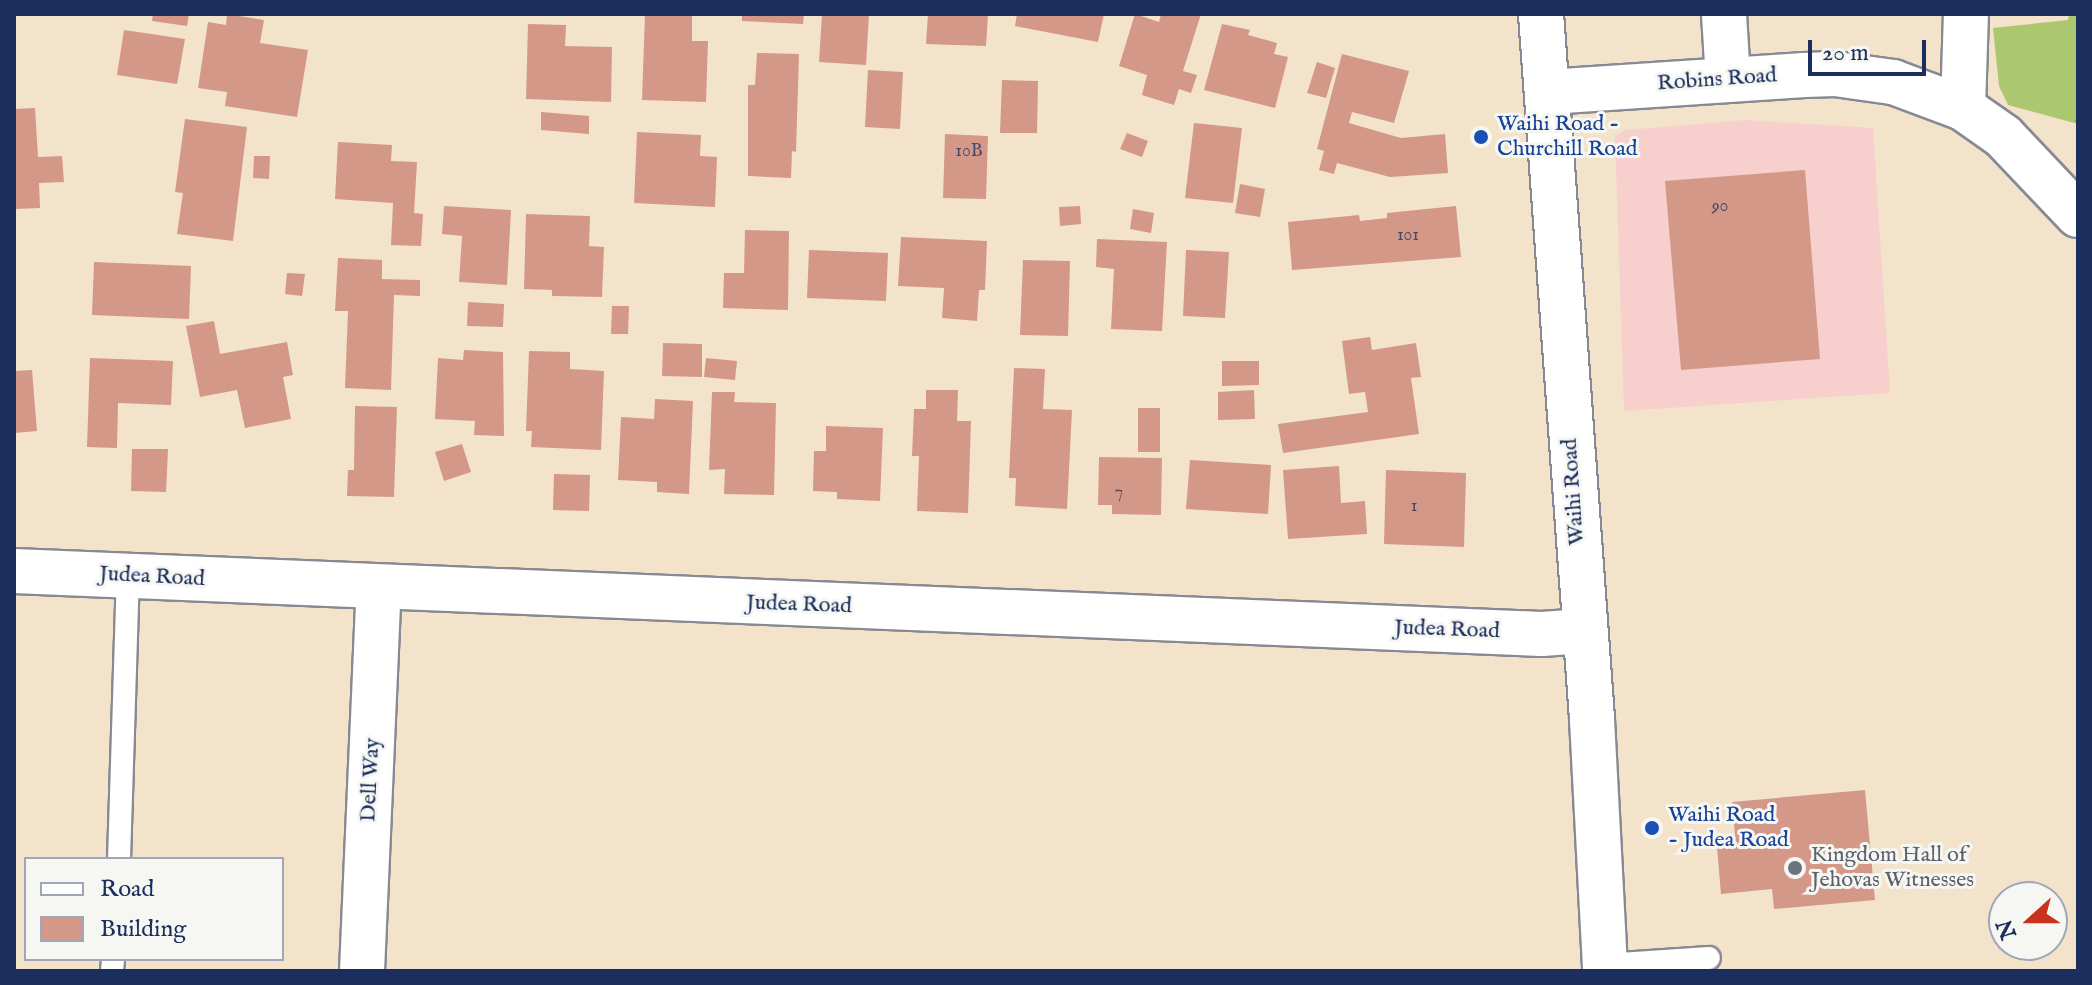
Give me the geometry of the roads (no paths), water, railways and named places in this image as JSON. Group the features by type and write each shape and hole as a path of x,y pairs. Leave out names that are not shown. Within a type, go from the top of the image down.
{"street":[{"name":"Waihi Road","path":"1541,14 1605,968"},
{"path":"1724,14 1728,80"},
{"path":"1963,108 1966,14"},
{"name":"Robins Road","path":"1548,92 1835,74 1893,82 1963,108 2003,136 2078,215"},
{"name":"Judea Road","path":"14,571 1542,634 1584,631"},
{"name":"Dell Way","path":"362,971 379,588"}],"lane":[{"path":"119,857 128,576"},
{"path":"1605,968 1709,958"}],"place":[{"name":"Waihi Road - Churchill Road","path":"1481,137"},
{"name":"Waihi Road - Judea Road","path":"1652,828"},
{"name":"Kingdom Hall of Jehovas Witnesses","path":"1795,868"}]}
